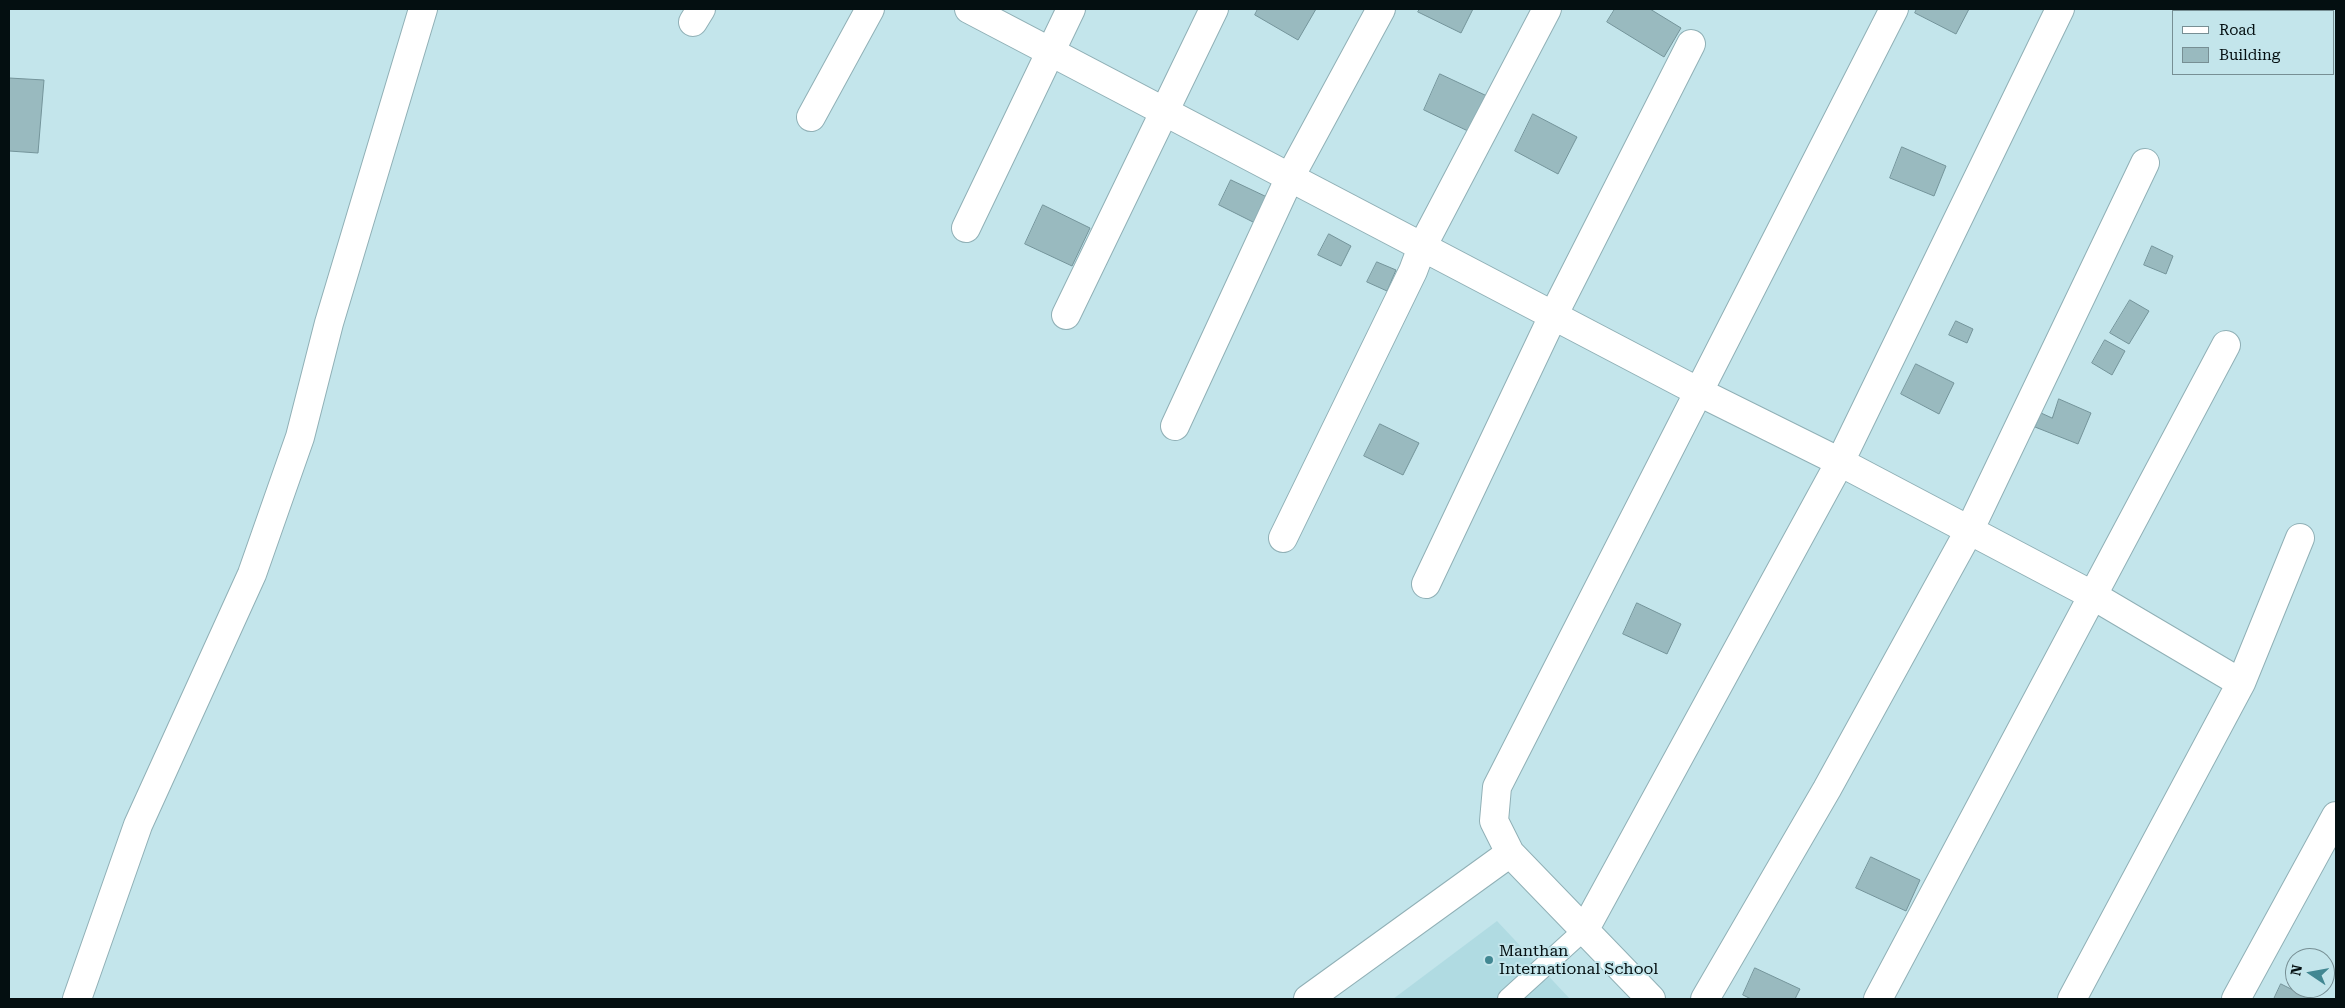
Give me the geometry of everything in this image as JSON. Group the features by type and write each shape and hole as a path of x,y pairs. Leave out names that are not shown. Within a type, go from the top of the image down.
{"street":[{"path":"77,999 138,825 252,574 300,438 329,323 423,9"},
{"path":"811,117 870,9"},
{"path":"969,9 1553,316 1699,392 1840,462 1969,532 2092,595 2241,683"},
{"path":"966,228 1071,9"},
{"path":"1066,315 1214,9"},
{"path":"1175,426 1290,177 1381,9"},
{"path":"1283,538 1413,270 1422,247 1547,9"},
{"path":"1651,999 1586,929 1510,853 1494,821 1497,787 1894,9"},
{"path":"1586,929 1840,462 2060,9"},
{"path":"1426,584 1553,316 1691,44"},
{"path":"1705,999 1827,789 1969,532 2145,163"},
{"path":"1878,999 2226,345"},
{"path":"2072,999 2241,683 2300,538"},
{"path":"2236,999 2336,816"},
{"path":"1308,999 1510,853"}],"lane":[{"path":"1508,999 1586,929"}],"shaded area":[{"name":"Manthan International School","path":"1497,921 1570,999 1393,999"}],"building":[{"path":"1258,9 1316,9 1298,40 1255,15"},
{"path":"1420,9 1473,9 1461,33 1418,12"},
{"path":"1615,9 1650,9 1681,28 1664,57 1607,22"},
{"path":"1917,9 1969,9 1956,34 1915,13"},
{"path":"1440,74 1487,96 1470,132 1424,110"},
{"path":"9,78 44,80 38,153 9,151"},
{"path":"1533,114 1577,137 1558,174 1515,151"},
{"path":"1902,147 1946,166 1934,196 1890,178"},
{"path":"1231,180 1269,198 1257,224 1219,205"},
{"path":"1043,205 1090,228 1072,266 1025,244"},
{"path":"1329,234 1351,246 1341,266 1318,255"},
{"path":"2152,246 2173,256 2166,274 2144,265"},
{"path":"1377,262 1396,270 1387,291 1367,282"},
{"path":"2130,300 2149,311 2129,344 2110,333"},
{"path":"1956,321 1973,329 1967,343 1949,335"},
{"path":"2105,340 2125,351 2112,375 2092,363"},
{"path":"1916,364 1954,383 1939,414 1901,394"},
{"path":"2059,399 2091,413 2078,444 2035,427 2041,413 2052,418"},
{"path":"1380,424 1419,443 1403,475 1364,456"},
{"path":"1637,603 1681,624 1667,654 1623,634"},
{"path":"1871,857 1920,880 1906,911 1856,888"},
{"path":"1755,968 1800,989 1795,999 1751,999 1743,995"},
{"path":"2281,984 2285,986 2285,998 2311,999 2274,999"}],"place":[{"name":"Manthan International School","path":"1489,960"}]}
